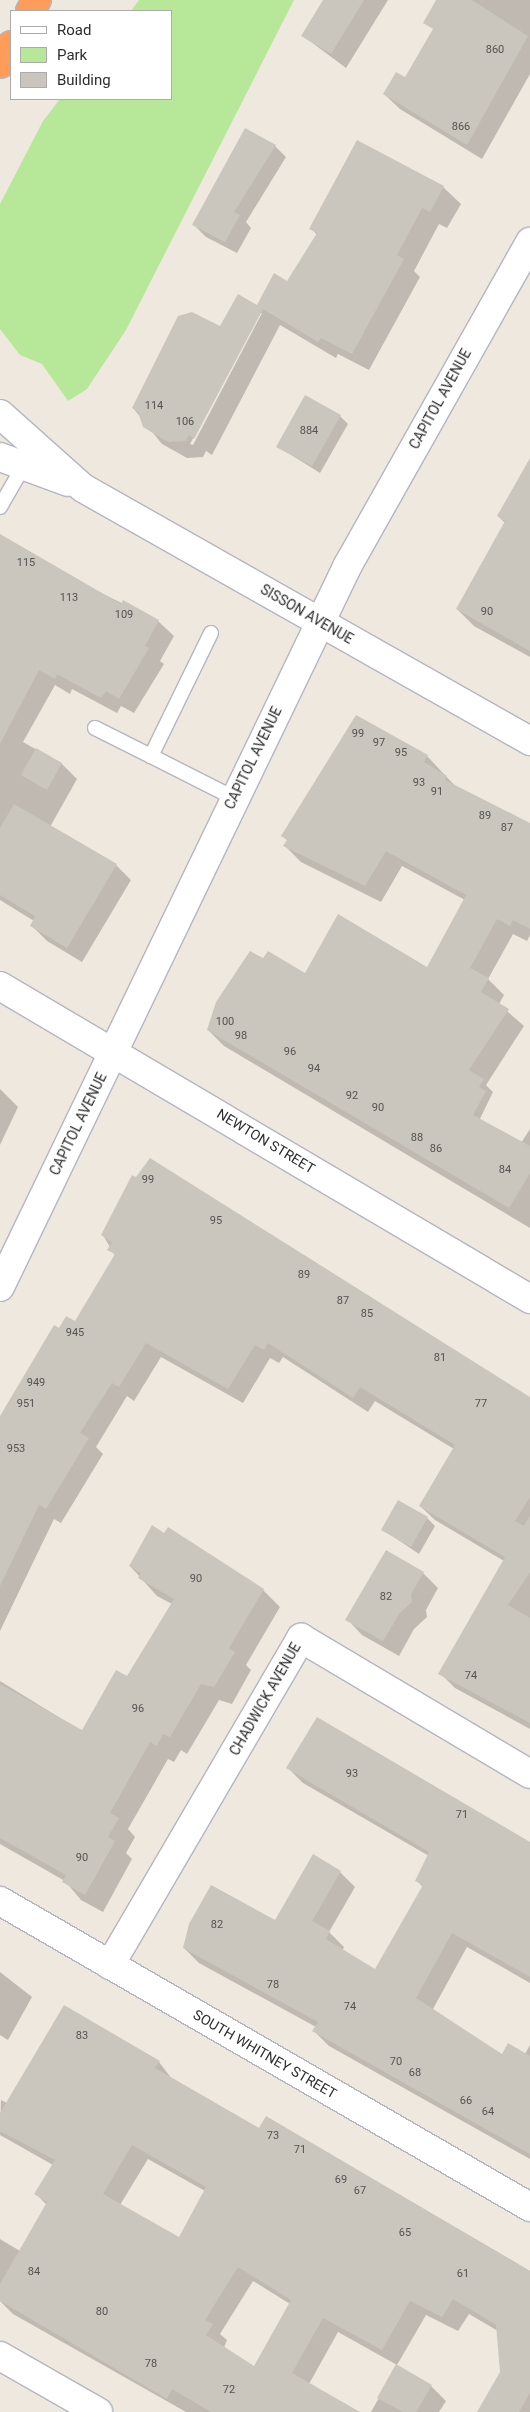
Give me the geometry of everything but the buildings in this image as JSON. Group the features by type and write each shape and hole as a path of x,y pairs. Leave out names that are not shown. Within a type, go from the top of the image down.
{"highway":[{"path":"0,64 10,46"}],"street":[{"name":"CAPITOL AVENUE","path":"0,1287 321,620 530,242"},
{"name":"SISSON AVENUE","path":"0,414 83,488"},
{"name":"SISSON AVENUE","path":"12,462 83,488 321,620 530,741"},
{"name":"NEWTON STREET","path":"0,986 530,1299"},
{"name":"CHADWICK AVENUE","path":"110,1965 301,1638 530,1774"},
{"name":"SOUTH WHITNEY STREET","path":"0,1901 530,2207"},
{"path":"0,2356 98,2412"}],"lane":[{"path":"0,507 12,462"},
{"path":"151,756 211,633"},
{"path":"95,728 234,798"}],"green space":[{"path":"139,0 294,0 126,330 87,389 68,401 42,364 20,355 0,329 0,204 43,121 59,100 172,100 172,10 132,10"}]}
